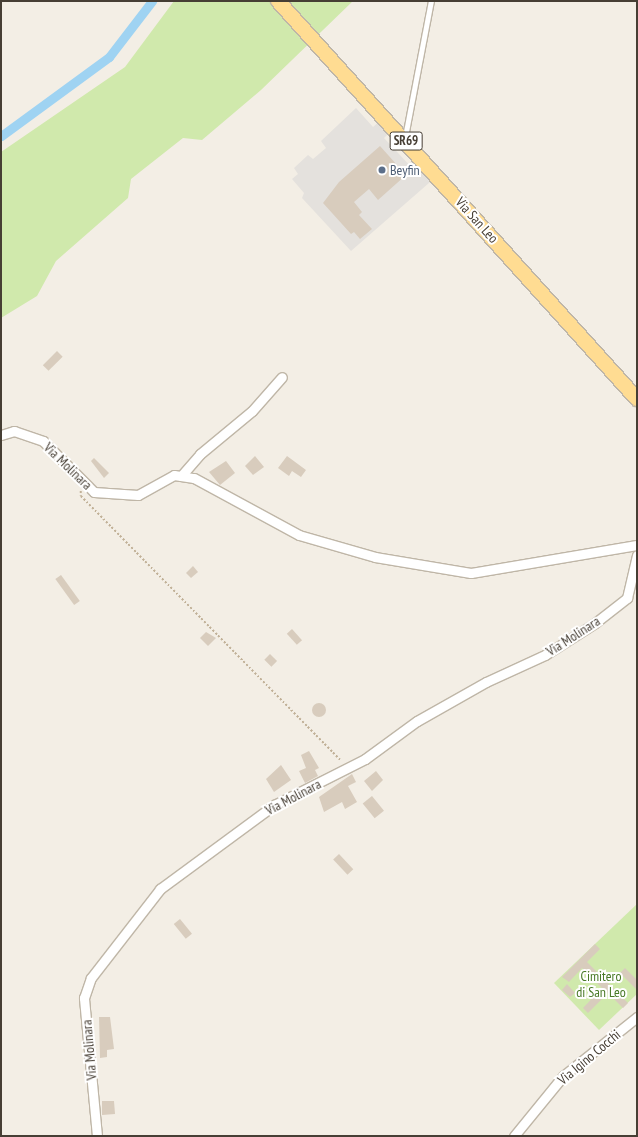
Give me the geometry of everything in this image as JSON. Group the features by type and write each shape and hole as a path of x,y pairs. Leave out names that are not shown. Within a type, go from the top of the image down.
{"main road":[{"name":"Via San Leo","path":"278,1 317,42 637,399"}],"street":[{"path":"181,476 200,454 252,411 282,377"},
{"name":"Via Molinara","path":"1,435 14,432 43,441 88,484 94,492 138,495 174,475 181,476"},
{"path":"181,476 194,478 299,535 375,557 471,573 637,545"},
{"name":"Via Molinara","path":"97,1136 84,998 91,978 160,889 274,805 348,768 417,721 486,682 545,655 595,623 627,598 637,555"},
{"name":"Via Igino Cocchi","path":"514,1136 563,1076 637,1017"}],"lane":[{"path":"405,140 431,1"}],"path":[{"path":"88,484 81,490 81,496 348,768"}],"green space":[{"path":"174,1 353,1 261,90 202,140 183,138 131,179 128,198 56,261 37,296 1,318 1,152 125,67"},
{"name":"Cimitero di San Leo","path":"637,904 637,994 599,1030 554,983"}],"shaded area":[{"path":"356,108 373,127 384,117 394,128 384,138 414,170 424,161 437,176 351,251 302,198 304,193 292,179 298,174 294,168 308,155 313,159 326,148 321,141"}],"building":[{"path":"380,146 406,175 378,200 369,189 354,202 362,212 359,215 372,229 360,239 354,232 351,234 323,203 339,182"},
{"path":"57,351 63,357 49,371 43,365"},
{"path":"255,456 264,467 253,475 245,466"},
{"path":"287,456 306,470 301,477 292,471 289,476 278,468"},
{"path":"94,458 109,473 104,478 91,461"},
{"path":"226,461 235,473 220,485 209,472"},
{"path":"193,566 198,572 191,578 186,573"},
{"path":"61,575 80,601 74,605 55,579"},
{"path":"292,629 302,640 297,645 287,634"},
{"path":"206,632 216,638 208,646 200,638"},
{"path":"270,654 277,661 271,667 264,660"},
{"path":"319,703 324,705 326,710 324,715 319,717 314,715 312,710 314,705"},
{"path":"309,751 319,768 315,770 318,776 305,783 299,771 306,768 301,755"},
{"path":"281,765 291,780 274,792 266,779"},
{"path":"376,771 383,780 372,791 364,781"},
{"path":"352,774 356,782 348,786 357,802 345,809 342,802 324,812 319,797"},
{"path":"372,796 384,811 375,818 363,804"},
{"path":"339,854 353,869 347,875 333,859"},
{"path":"180,919 192,934 186,939 174,924"},
{"path":"595,944 600,949 587,962 628,1003 623,1008 608,993 588,1013 583,1008 602,988 582,968 569,982 562,977"},
{"path":"625,968 637,980 637,990 620,973"},
{"path":"567,984 575,993 570,997 562,990"},
{"path":"99,1017 110,1017 114,1049 107,1050 107,1057 100,1058"},
{"path":"102,1101 114,1101 115,1114 102,1115"}],"waterway":[{"path":"1,136 109,57 152,1"}],"place":[{"name":"Beyfin","path":"382,170"}]}
